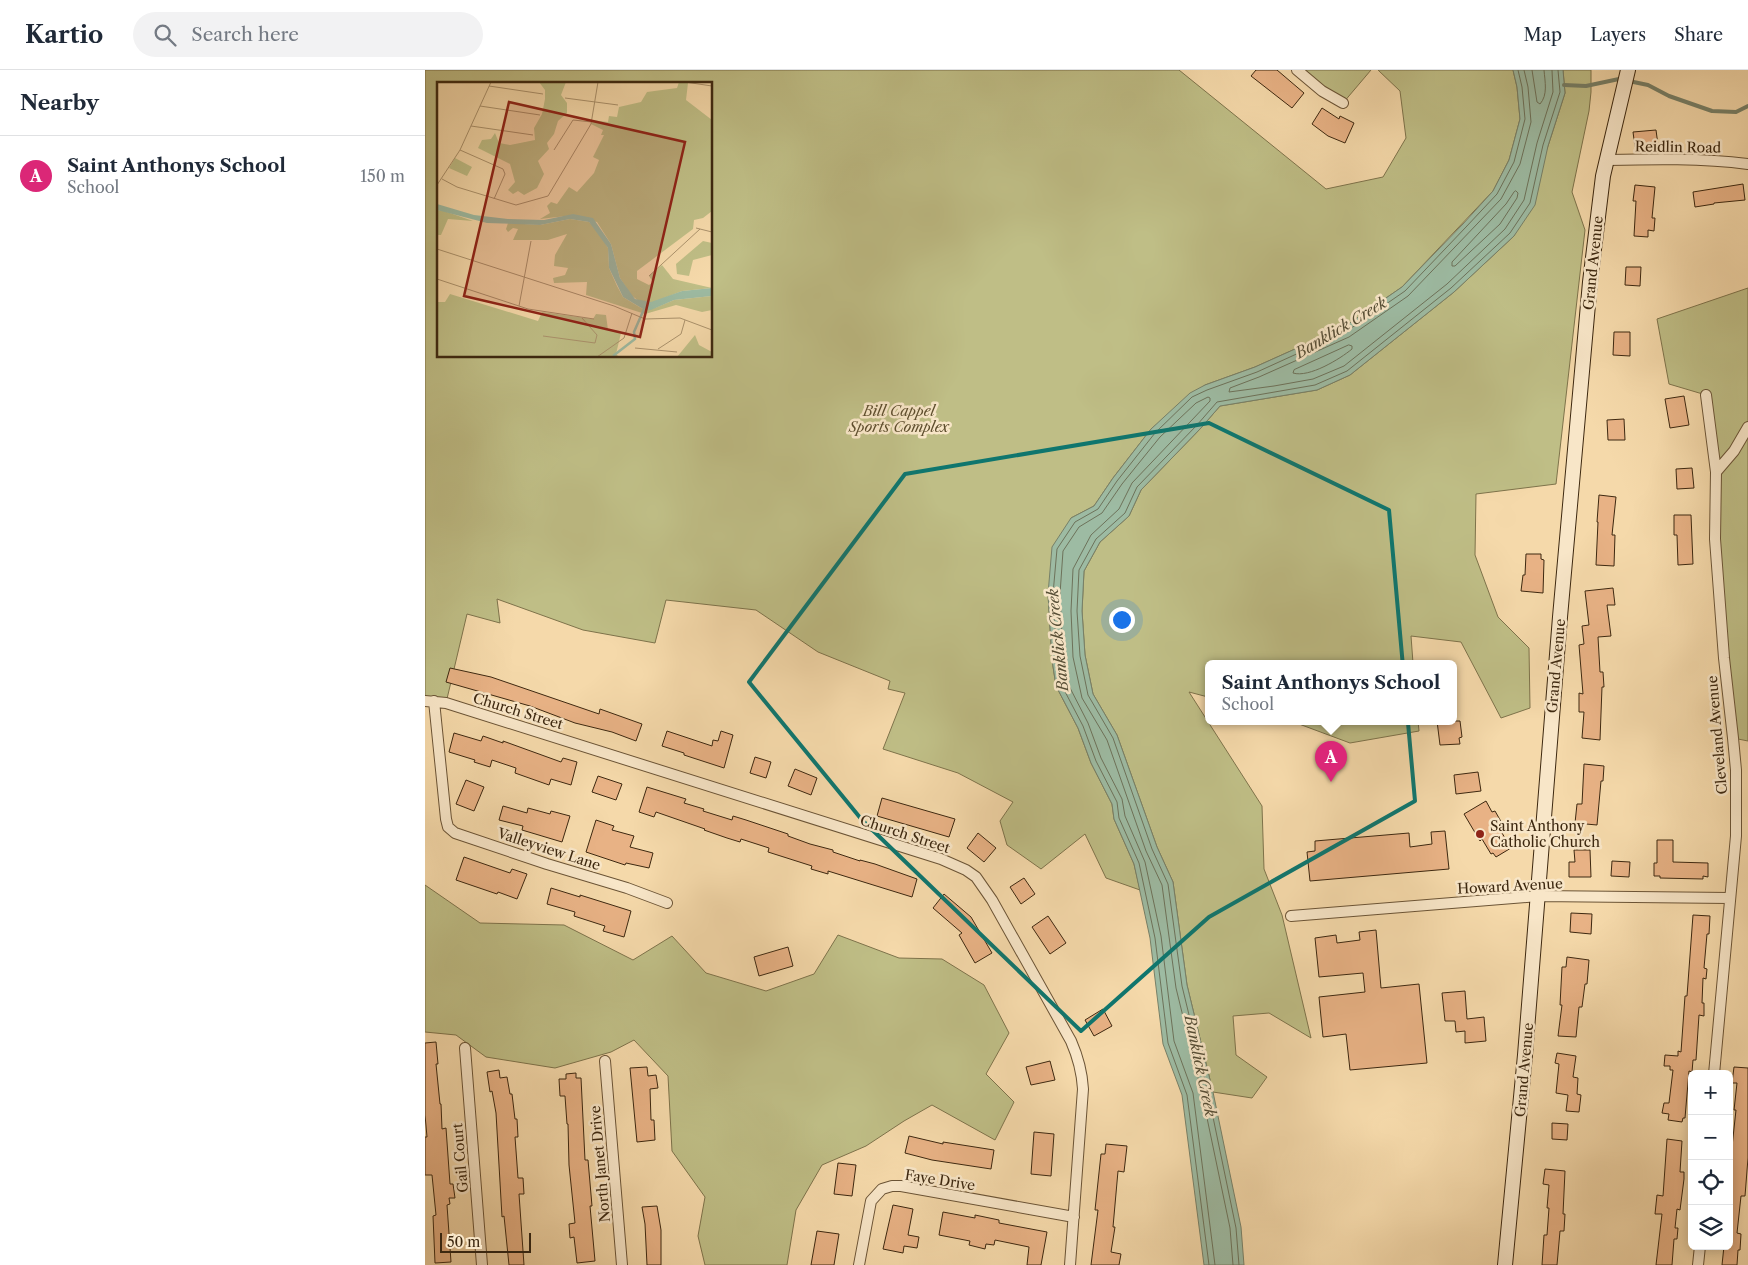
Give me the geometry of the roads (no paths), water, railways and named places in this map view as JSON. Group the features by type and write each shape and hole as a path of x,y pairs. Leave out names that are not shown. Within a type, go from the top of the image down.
{"street":[{"path":"1297,70 1322,91 1343,103"},
{"name":"Grand Avenue","path":"1505,1265 1522,1089 1560,617 1589,292 1607,160 1628,70"},
{"name":"Reidlin Road","path":"1607,160 1698,160 1748,164"},
{"name":"Cleveland Avenue","path":"1706,395 1716,472 1715,539 1736,770 1735,836 1714,1070"},
{"path":"1716,472 1734,450 1748,427"},
{"name":"Valleyview Lane","path":"429,701 443,802 448,827 455,833 547,864 627,888 667,903"},
{"name":"Church Street","path":"429,701 446,703 941,860 966,870 976,877 992,900 1078,1057 1083,1089 1070,1265"},
{"name":"Howard Avenue","path":"1291,916 1538,896 1730,898"},
{"name":"Gail Court","path":"465,1048 482,1265"},
{"name":"North Janet Drive","path":"605,1061 622,1265"},
{"name":"Faye Drive","path":"859,1265 871,1201 882,1189 892,1186 901,1186 1074,1217"},
{"path":"1698,1265 1700,1250"}],"water":[{"name":"Banklick Creek","path":"1513,70 1563,70 1565,93 1548,146 1535,205 1514,236 1454,292 1350,375 1317,390 1220,406 1141,490 1129,516 1100,542 1084,571 1082,611 1085,655 1093,694 1117,735 1157,847 1173,882 1187,985 1213,1092 1241,1227 1244,1265 1204,1265 1182,1095 1163,1044 1150,938 1134,864 1114,819 1112,804 1091,763 1078,728 1056,686 1052,660 1048,594 1052,547 1071,518 1094,506 1151,429 1190,393 1205,385 1255,367 1344,327 1402,287 1463,224 1493,191 1509,160 1520,119 1517,87"}],"waterway":[{"path":"1564,85 1586,86 1619,79 1648,85 1669,96 1712,111 1736,112 1748,106"}],"place":[{"name":"Saint Anthonys School","path":"1331,782"},
{"name":"Saint Anthony Catholic Church","path":"1480,834"}],"park label":[{"name":"Bill Cappel Sports Complex","path":"899,420"}]}
